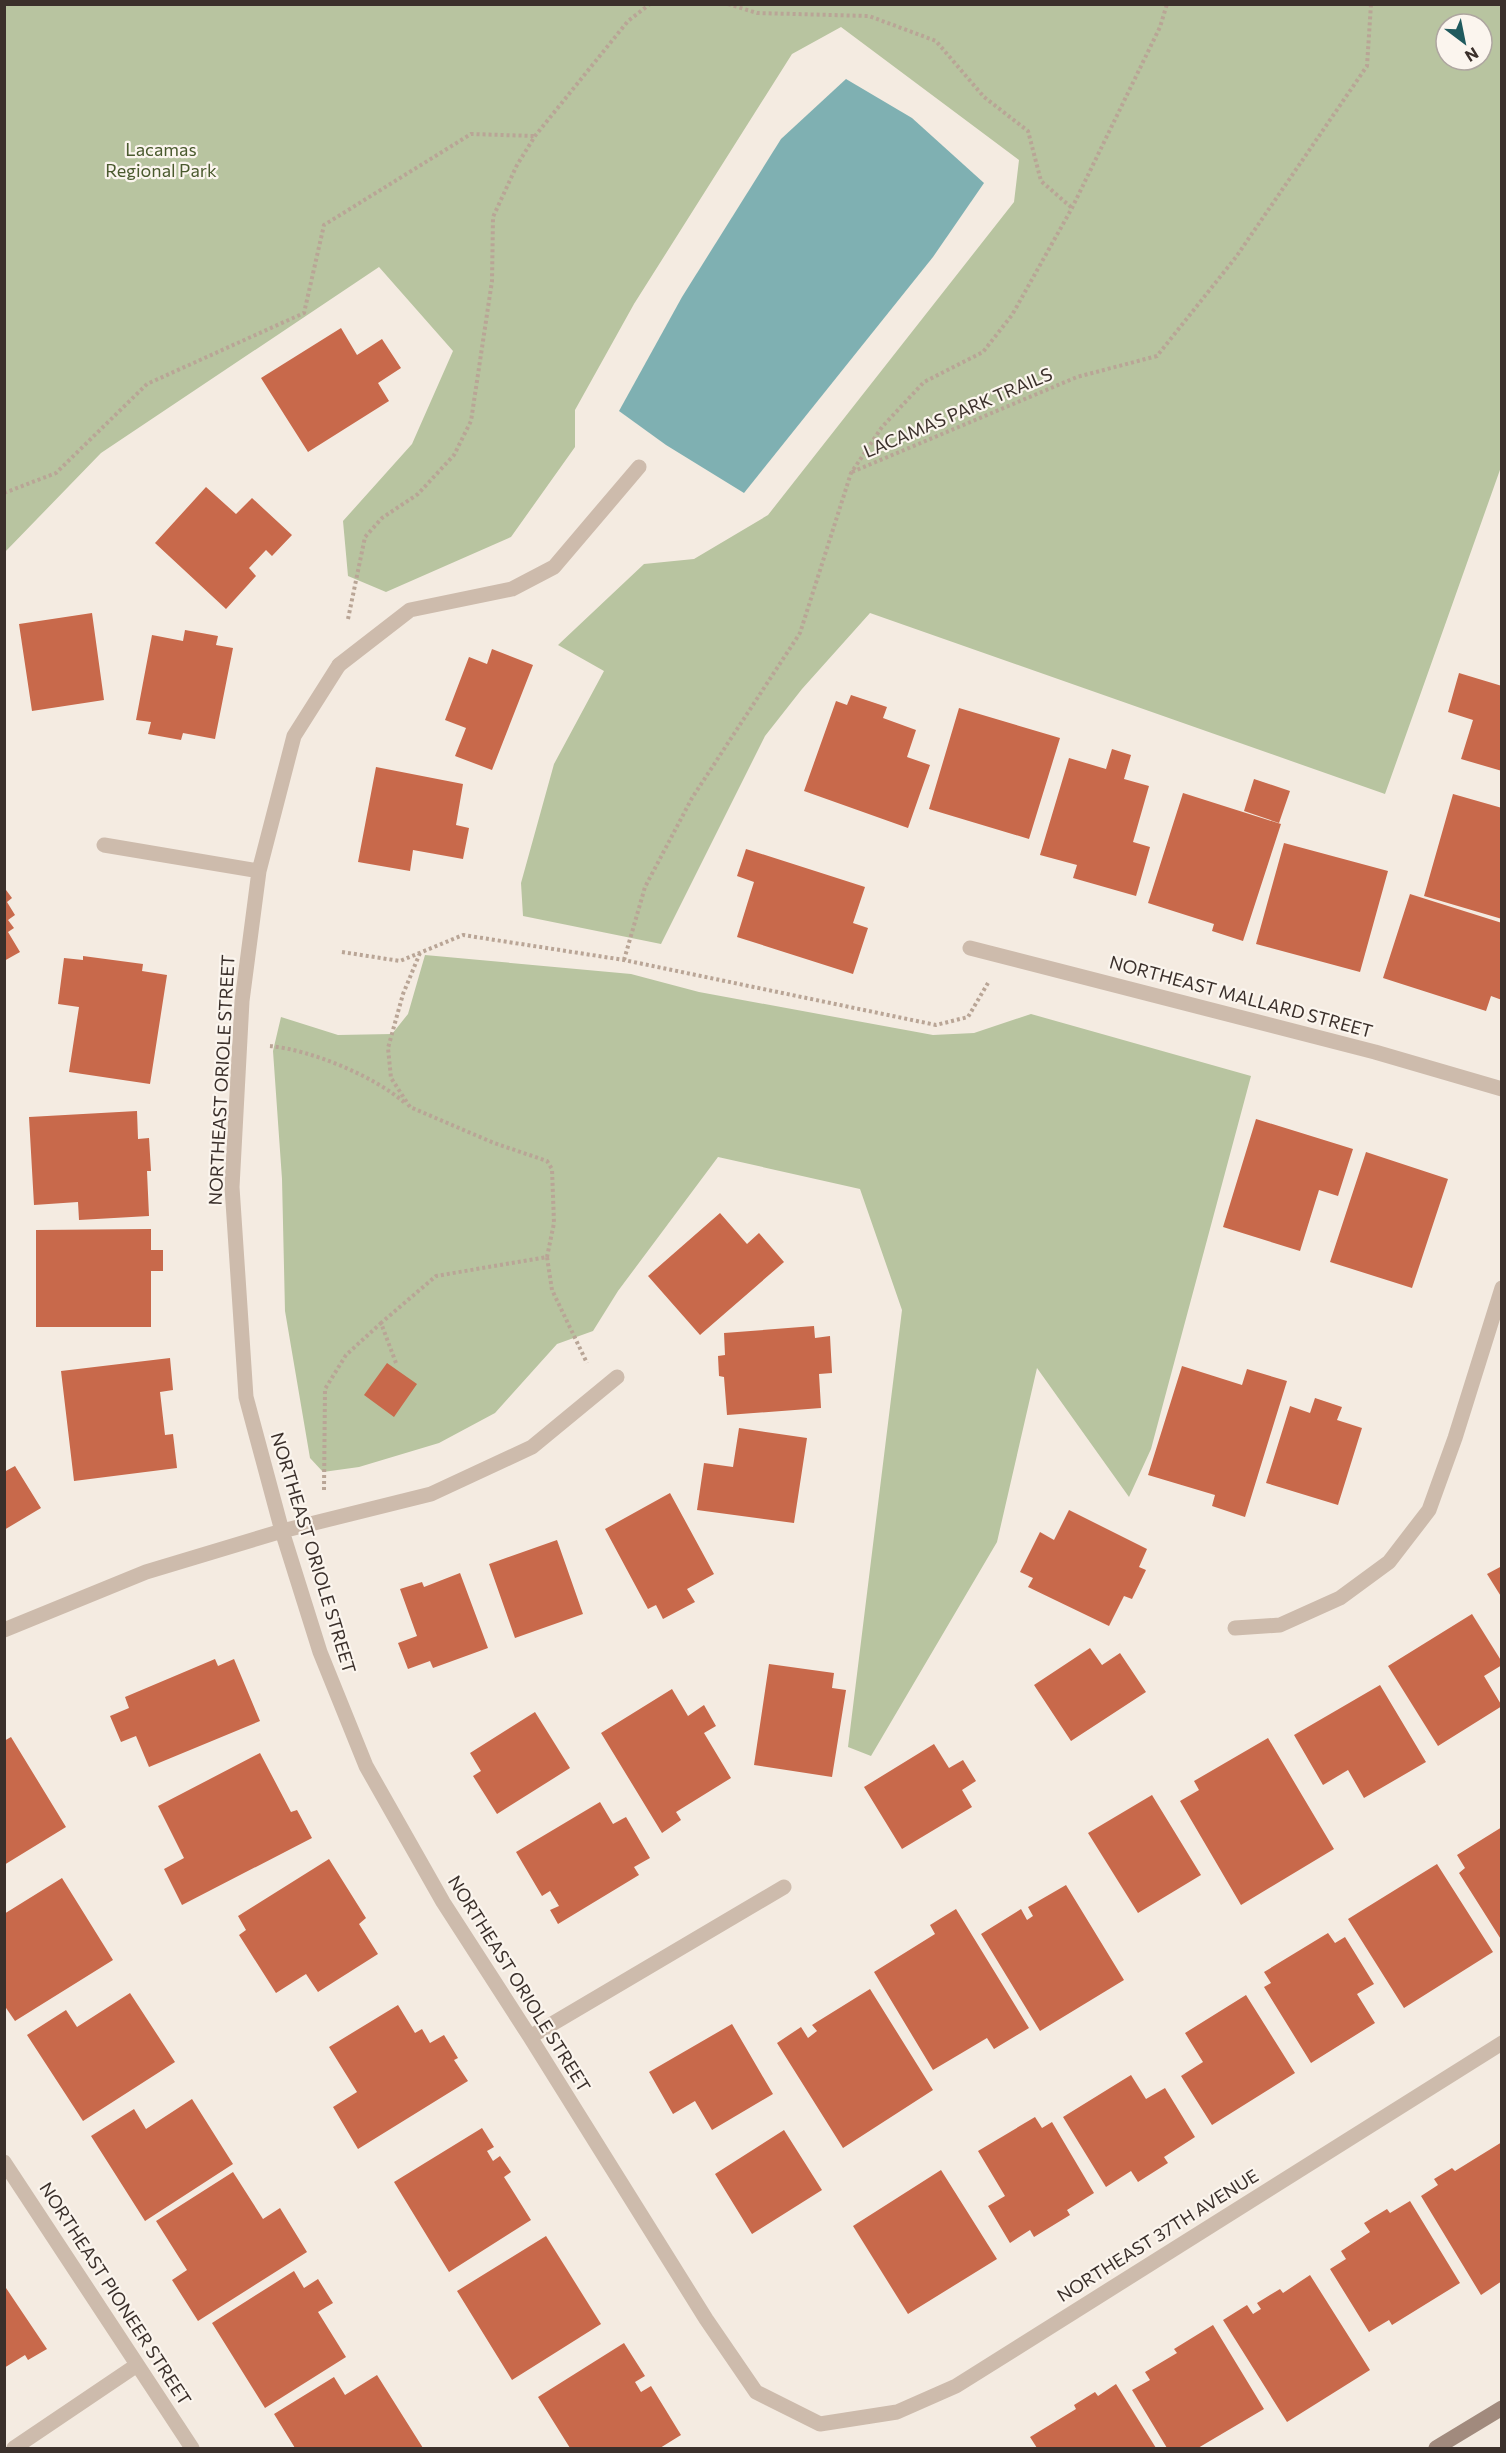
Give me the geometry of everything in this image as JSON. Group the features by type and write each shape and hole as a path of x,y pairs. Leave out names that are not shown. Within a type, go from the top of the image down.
{"street":[{"name":"NORTHEAST ORIOLE STREET","path":"639,467 554,567 512,589 410,610 339,665 294,736 259,872 242,1001 232,1187 246,1397 282,1531 320,1652 366,1766 443,1902 706,2319 756,2392 820,2424"},
{"path":"104,845 259,872"},
{"name":"NORTHEAST MALLARD STREET","path":"970,948 1375,1052 1502,1089"},
{"path":"1235,1628 1280,1625 1340,1598 1389,1562 1430,1510 1502,1288"},
{"path":"4,1630 146,1572 282,1531 431,1494 532,1447 617,1377"},
{"path":"530,2037 784,1887"},
{"name":"NORTHEAST 37TH AVENUE","path":"820,2424 897,2412 956,2386 1502,2043"},
{"name":"NORTHEAST PIONEER STREET","path":"4,2162 192,2448"},
{"path":"14,2448 137,2365"},
{"path":"1436,2448 1502,2408"}],"path":[{"path":"339,665 365,537 382,518 418,494 440,471 454,455 471,421 492,281 493,217 517,165 535,136 628,21 650,4"},
{"path":"728,4 757,13 869,16 936,41 984,97 1028,131 1041,181 1072,207"},
{"name":"LACAMAS PARK TRAILS","path":"851,472 882,427 924,382 983,352 1012,315 1072,207 1160,27 1167,4"},
{"name":"LACAMAS PARK TRAILS","path":"851,472 1077,377 1157,356 1236,257 1367,66 1371,4"},
{"path":"4,493 56,473 147,384 304,313 324,225 471,134 535,136"},
{"path":"624,960 645,887 692,798 800,633 851,472"},
{"path":"342,952 400,961 463,935 624,960 936,1024 968,1017 1003,956"},
{"path":"410,1107 391,1077 388,1048 403,994 420,953"},
{"path":"240,1042 282,1047 327,1061 390,1090 410,1107 494,1143 547,1161 552,1169 554,1223 546,1251 552,1290 600,1390"},
{"path":"326,1520 323,1472 325,1389 346,1356 436,1276 547,1257"},
{"path":"381,1323 396,1363"}],"green space":[{"name":"Lacamas Regional Park","path":"4,5 1501,5 1501,467 1385,794 870,613 802,689 765,736 661,944 523,916 521,883 554,764 604,671 558,645 644,564 694,559 768,515 1014,202 1019,160 841,27 792,54 634,304 575,410 575,447 511,537 386,592 348,576 343,521 412,444 453,351 379,267 101,453 5,552"},
{"path":"425,955 631,974 699,992 933,1035 974,1033 1031,1014 1251,1076 1151,1449 1129,1497 1037,1368 997,1542 871,1756 848,1747 902,1310 860,1189 718,1157 618,1291 593,1331 557,1344 495,1413 439,1443 359,1467 323,1472 310,1458 285,1311 282,1179 273,1051 281,1017 338,1035 392,1034 408,1014"}],"water":[{"path":"846,79 912,118 984,183 933,257 744,493 666,445 619,411 682,297 781,139"}],"building":[{"path":"341,328 357,355 382,339 401,368 378,383 389,401 308,452 261,378"},
{"path":"206,487 236,514 252,498 292,535 272,556 266,550 249,568 256,576 226,609 155,543"},
{"path":"92,613 104,700 32,711 19,624"},
{"path":"185,630 218,636 216,645 233,648 215,739 183,733 181,740 148,734 151,722 136,720 152,635 183,641"},
{"path":"492,649 533,665 492,770 455,756 466,728 445,720 469,657 487,664"},
{"path":"1459,673 1502,686 1502,771 1461,759 1473,720 1448,712"},
{"path":"851,695 887,707 883,718 916,730 907,757 930,765 908,828 804,791 836,701 847,705"},
{"path":"959,708 1060,738 1029,839 929,809"},
{"path":"1112,749 1131,755 1124,779 1149,786 1133,842 1150,847 1136,896 1073,878 1077,865 1040,855 1069,758 1106,769"},
{"path":"376,767 463,784 456,825 469,828 463,859 413,850 410,871 358,862"},
{"path":"1254,779 1290,791 1279,823 1244,811"},
{"path":"1183,793 1281,824 1243,941 1212,931 1214,924 1148,903"},
{"path":"1453,794 1502,808 1502,919 1424,896"},
{"path":"1284,843 1388,871 1360,972 1256,944"},
{"path":"746,849 865,887 853,923 868,928 853,974 737,937 754,882 737,876"},
{"path":"6,890 12,898 7,902 15,915 8,920 14,928 8,932 20,952 4,961"},
{"path":"1410,894 1502,923 1502,1000 1491,996 1486,1011 1383,978"},
{"path":"83,956 143,964 142,971 167,975 150,1084 69,1072 79,1007 58,1004 64,958 83,960"},
{"path":"137,1111 138,1139 149,1138 151,1171 147,1171 149,1216 79,1220 78,1202 34,1205 29,1117"},
{"path":"1256,1119 1353,1149 1338,1196 1319,1190 1300,1251 1223,1227"},
{"path":"1366,1152 1448,1179 1412,1288 1330,1262"},
{"path":"720,1213 747,1244 759,1233 784,1262 700,1335 648,1276"},
{"path":"151,1229 151,1250 163,1250 163,1271 151,1271 151,1327 36,1327 36,1230"},
{"path":"814,1326 815,1338 830,1336 832,1373 819,1374 821,1408 727,1415 724,1377 719,1376 718,1356 725,1355 724,1333"},
{"path":"170,1358 173,1390 160,1392 165,1435 173,1434 177,1468 74,1481 61,1371"},
{"path":"387,1363 417,1384 394,1417 364,1395"},
{"path":"1182,1366 1242,1385 1247,1369 1287,1381 1245,1517 1212,1506 1215,1495 1148,1475"},
{"path":"1315,1398 1342,1407 1337,1420 1362,1428 1338,1505 1266,1483 1290,1406 1310,1413"},
{"path":"739,1428 807,1438 794,1523 697,1510 704,1463 733,1467"},
{"path":"15,1466 41,1508 4,1530 4,1472"},
{"path":"670,1493 714,1574 687,1589 695,1602 663,1619 656,1605 648,1609 605,1529"},
{"path":"1069,1510 1147,1549 1139,1567 1146,1570 1132,1599 1124,1596 1109,1626 1028,1587 1033,1578 1020,1572 1040,1532 1054,1540"},
{"path":"557,1540 583,1614 515,1638 489,1564"},
{"path":"1502,1566 1502,1598 1487,1574"},
{"path":"460,1573 488,1648 433,1668 430,1661 408,1669 398,1643 417,1636 400,1589 422,1582 424,1587"},
{"path":"1472,1614 1502,1662 1502,1665 1484,1676 1502,1706 1438,1746 1388,1666"},
{"path":"1090,1648 1102,1665 1120,1653 1146,1692 1071,1741 1034,1685"},
{"path":"215,1659 218,1666 234,1659 260,1721 149,1767 136,1736 121,1742 110,1716 129,1708 125,1697"},
{"path":"769,1664 834,1673 832,1688 846,1690 832,1777 754,1765"},
{"path":"1380,1685 1426,1762 1364,1798 1348,1770 1323,1785 1294,1735"},
{"path":"672,1689 688,1716 704,1705 716,1726 704,1733 731,1778 676,1812 681,1820 662,1833 601,1733"},
{"path":"535,1712 570,1768 497,1814 473,1776 481,1771 470,1753"},
{"path":"11,1737 66,1827 4,1865 4,1741"},
{"path":"1268,1738 1334,1849 1241,1905 1180,1801 1199,1790 1194,1781"},
{"path":"934,1744 949,1768 963,1760 976,1781 962,1790 972,1807 902,1849 864,1787"},
{"path":"260,1753 291,1812 297,1810 312,1838 182,1905 164,1869 184,1858 158,1806"},
{"path":"1152,1795 1201,1875 1138,1913 1088,1833"},
{"path":"600,1802 613,1824 626,1817 650,1858 634,1867 639,1875 558,1924 550,1910 559,1906 550,1891 542,1896 516,1852"},
{"path":"1502,1827 1502,1941 1459,1873 1465,1868 1457,1855"},
{"path":"329,1859 366,1918 359,1924 378,1954 318,1992 306,1974 276,1993 239,1935 246,1930 238,1916"},
{"path":"1437,1864 1493,1952 1404,2008 1348,1919"},
{"path":"62,1878 113,1960 15,2021 4,2005 4,1914"},
{"path":"1066,1885 1124,1980 1040,2031 981,1934 1021,1909 1027,1920 1033,1916 1028,1907"},
{"path":"956,1909 1029,2028 994,2049 987,2038 933,2070 874,1972 935,1934 930,1925"},
{"path":"1328,1933 1335,1943 1345,1937 1374,1984 1357,1994 1375,2023 1311,2063 1264,1987 1271,1983 1264,1972"},
{"path":"870,1989 933,2090 843,2148 777,2043 801,2027 808,2038 817,2031 812,2025"},
{"path":"130,1993 175,2062 83,2121 27,2035 66,2010 77,2027"},
{"path":"1246,1995 1295,2073 1212,2125 1181,2076 1203,2062 1185,2033"},
{"path":"398,2005 415,2033 422,2029 430,2043 444,2035 458,2058 454,2060 468,2081 358,2149 333,2107 357,2092 329,2047"},
{"path":"732,2024 773,2094 712,2130 695,2101 673,2114 649,2072"},
{"path":"1131,2075 1146,2099 1165,2088 1195,2137 1164,2157 1168,2163 1138,2182 1131,2171 1106,2187 1063,2117"},
{"path":"192,2099 233,2164 145,2221 91,2136 134,2109 146,2129"},
{"path":"1035,2117 1042,2128 1052,2122 1094,2193 1067,2210 1070,2215 1034,2237 1030,2230 1010,2243 988,2206 1005,2196 978,2151"},
{"path":"482,2128 494,2147 487,2151 493,2161 500,2156 511,2172 504,2177 531,2220 449,2272 394,2182"},
{"path":"784,2130 822,2190 752,2234 715,2174"},
{"path":"1502,2142 1502,2281 1481,2295 1421,2196 1438,2185 1434,2179 1452,2168 1455,2171"},
{"path":"941,2170 997,2259 908,2314 853,2226"},
{"path":"233,2172 263,2219 280,2208 307,2252 198,2321 172,2280 187,2270 156,2221"},
{"path":"1410,2201 1460,2283 1392,2325 1389,2320 1369,2332 1330,2269 1346,2259 1341,2251 1370,2232 1364,2223 1387,2209 1390,2213"},
{"path":"546,2236 601,2324 512,2380 457,2291"},
{"path":"294,2271 304,2288 318,2279 333,2303 318,2312 346,2357 265,2408 212,2323"},
{"path":"1310,2275 1370,2370 1287,2422 1223,2320 1247,2305 1253,2314 1261,2309 1257,2303 1280,2289 1283,2293"},
{"path":"4,2285 47,2349 28,2360 25,2355 4,2368"},
{"path":"1213,2325 1264,2409 1198,2448 1167,2448 1132,2390 1150,2380 1145,2372 1177,2353 1174,2349"},
{"path":"624,2343 645,2376 635,2382 641,2392 651,2386 681,2435 660,2448 570,2448 538,2397"},
{"path":"377,2375 423,2448 295,2448 274,2414 334,2377 345,2395"},
{"path":"1116,2384 1156,2448 1037,2448 1030,2437 1076,2409 1074,2405 1095,2392 1098,2396"}]}
